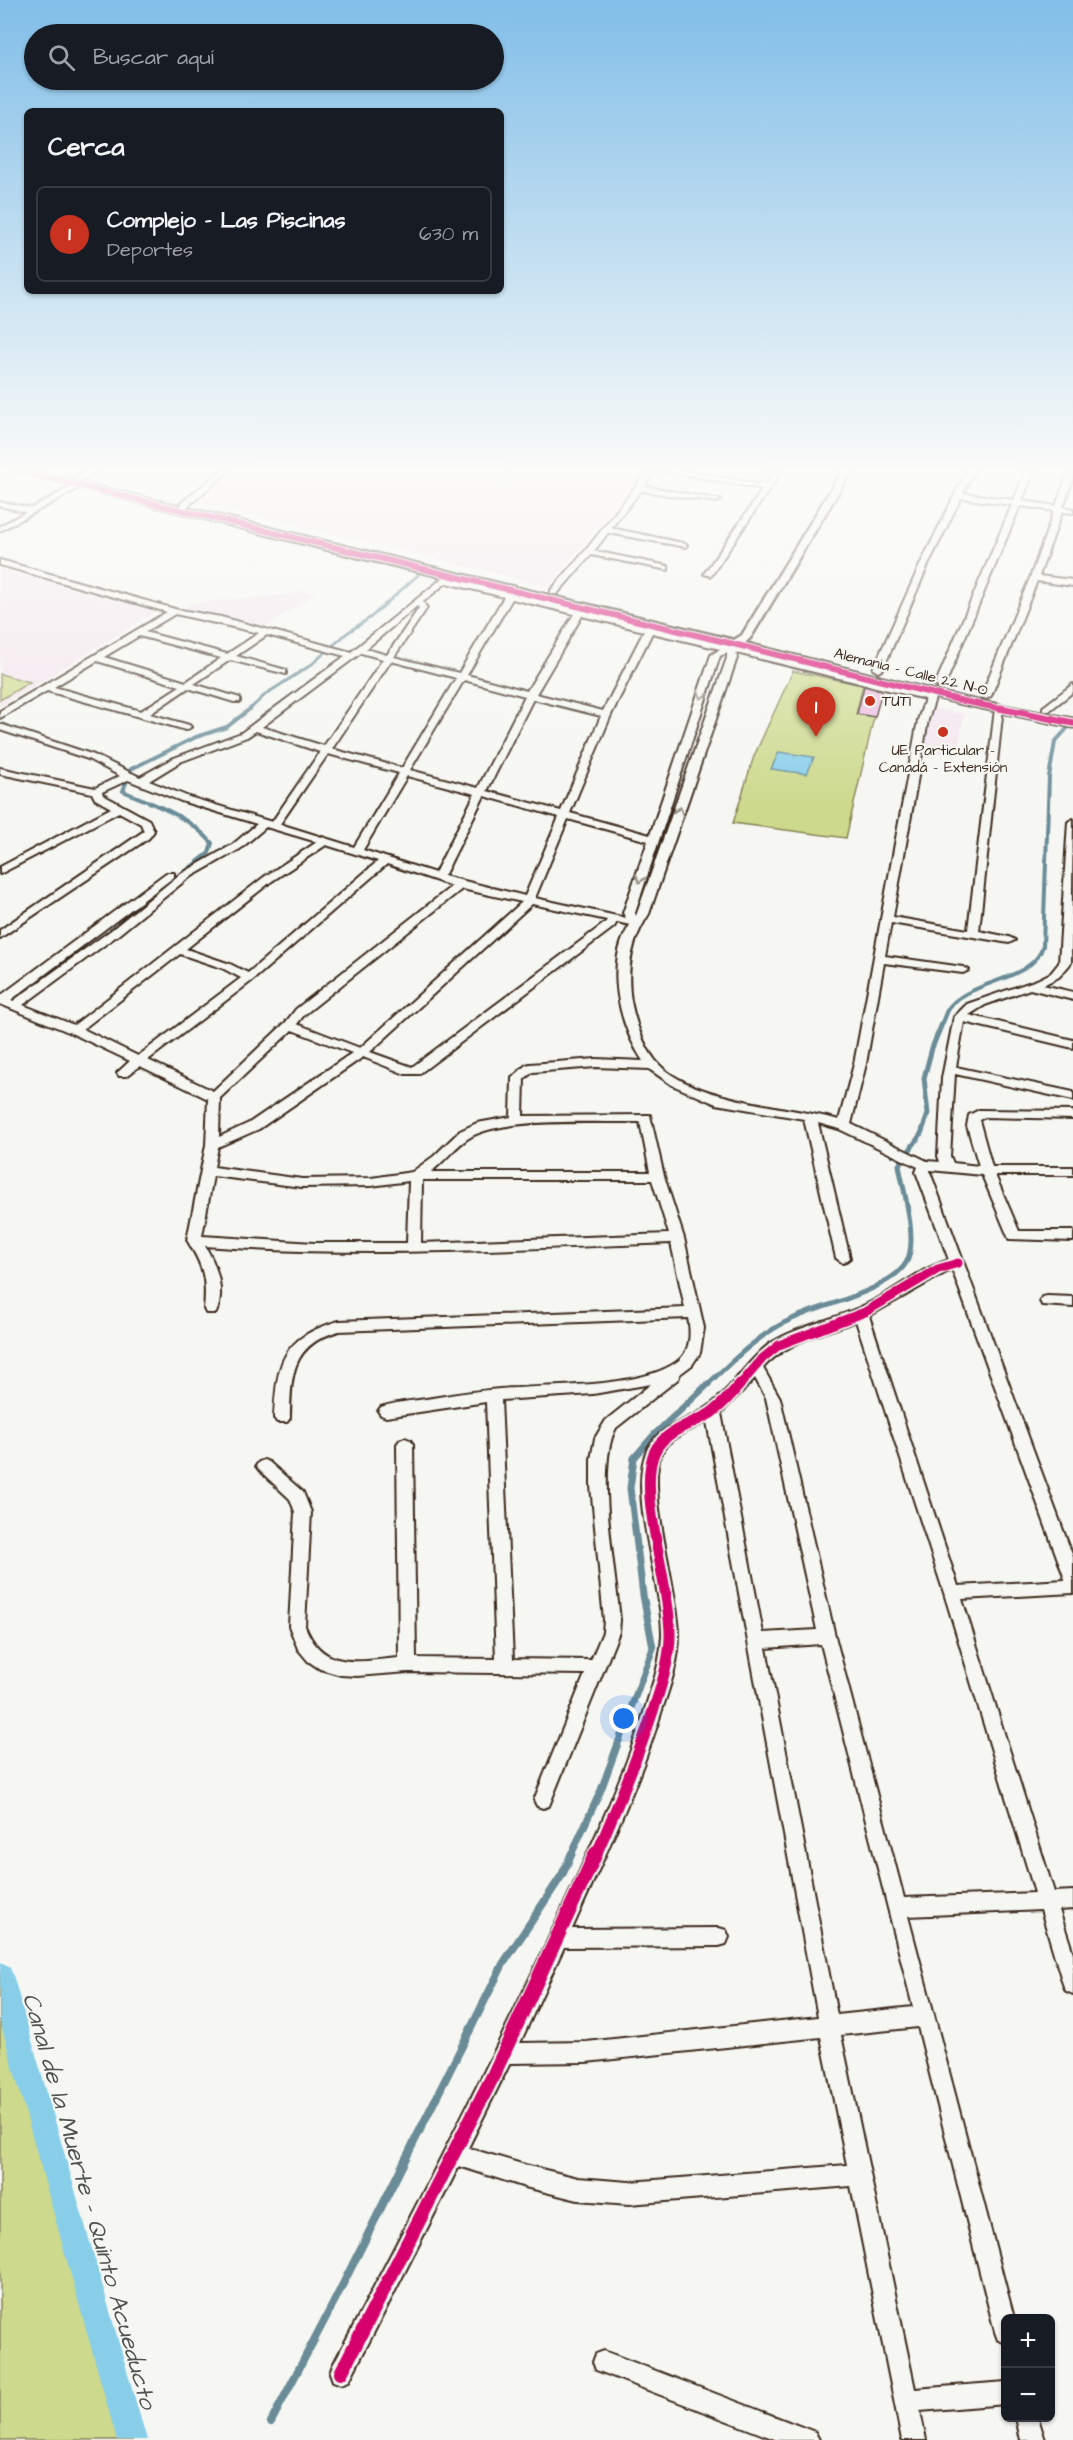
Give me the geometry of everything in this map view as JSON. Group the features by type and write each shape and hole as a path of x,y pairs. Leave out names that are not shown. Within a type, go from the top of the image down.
{"street":[{"path":"71,582 174,611 460,676 606,716"},
{"path":"141,781 184,757 244,735 255,728 355,653 442,582"},
{"name":"Alemania - Calle 22 N-O","path":"464,582 651,626 878,669 934,691 986,696 1048,712 1073,723"},
{"name":"Alemania - Calle 22 N-O","path":"509,582 1000,709 1073,714"},
{"path":"554,592 563,582"},
{"path":"777,582 738,643 643,914 635,923 626,949 622,979 631,1026 640,1050 652,1065 676,1082 720,1101 810,1116 844,1126 925,1165 987,1171 1073,1171"},
{"path":"878,669 917,582"},
{"path":"844,1126 860,1064 923,720 982,582"},
{"path":"986,696 1032,582"},
{"path":"357,851 511,592"},
{"path":"6,1002 114,933 183,877 269,825 328,751 390,659 423,608 419,602"},
{"path":"438,878 530,695 581,609"},
{"path":"0,715 174,611"},
{"path":"212,1145 254,1126 364,1051 528,900 606,716 651,626"},
{"path":"142,715 266,632"},
{"path":"138,633 283,672"},
{"path":"635,923 629,913 716,655 738,643"},
{"path":"94,657 185,686 237,699"},
{"path":"45,687 186,727"},
{"path":"1048,712 1073,687"},
{"path":"973,934 1000,709"},
{"path":"0,727 91,757 128,776 185,799 460,885 635,923"},
{"path":"255,728 328,751 653,839"},
{"path":"0,771 96,791 128,776"},
{"path":"0,935 145,837 149,831 148,826 99,797 96,791"},
{"path":"0,871 119,808"},
{"path":"949,1169 944,1156 950,1069 960,1017 981,1002 1031,986 1055,975 1070,956 1073,822"},
{"path":"75,1030 268,879 324,842"},
{"path":"123,1073 249,978 386,860"},
{"path":"6,1002 176,871"},
{"path":"211,1309 213,1285 211,1269 194,1240 212,1145 214,1097 290,1025 300,1012 460,885"},
{"path":"290,1025 364,1051 410,1071 420,1069 610,925 614,918"},
{"path":"887,919 1010,940"},
{"path":"178,950 226,966 249,978"},
{"path":"879,959 963,970"},
{"path":"1031,986 1073,996"},
{"path":"6,1002 75,1030 214,1097"},
{"path":"960,1017 1073,1044"},
{"path":"517,1120 518,1078 530,1068 596,1063 652,1065"},
{"path":"950,1069 1073,1096"},
{"path":"1073,1115 978,1115 973,1118 973,1126 987,1171 1014,1236 1073,1236"},
{"path":"810,1116 843,1258"},
{"path":"416,1176 439,1159 465,1134 482,1126 517,1120 646,1118 657,1176 677,1238 693,1313 697,1339 694,1351 663,1384 611,1424 603,1437 599,1459 599,1486 612,1620 606,1647 543,1800"},
{"path":"925,1165 923,1172 1073,1579"},
{"path":"208,1171 302,1183 371,1182 416,1176 657,1176"},
{"path":"414,1247 416,1176"},
{"path":"194,1240 291,1247 362,1249 677,1238"},
{"path":"340,2373 506,2053 616,1808 659,1692 672,1640 668,1594 651,1500 649,1474 653,1453 662,1442 679,1429 713,1412 777,1346 861,1314 912,1286 932,1270 958,1263"},
{"path":"1047,1301 1073,1302"},
{"path":"282,1418 283,1382 288,1361 297,1346 322,1329 339,1326 693,1313"},
{"path":"861,1314 952,1593 1073,1984"},
{"path":"386,1411 493,1395 626,1384 650,1380 683,1365"},
{"path":"756,1369 773,1398 827,1636 1001,2316"},
{"path":"493,1395 505,1666"},
{"path":"713,1412 829,2025 914,2440"},
{"path":"405,1444 408,1665"},
{"path":"264,1466 297,1496 303,1512 304,1528 297,1626 301,1643 312,1657 327,1665 343,1668 408,1665 596,1667"},
{"path":"952,1593 1073,1586"},
{"path":"758,1641 827,1636"},
{"path":"896,1907 1073,1900"},
{"path":"559,1938 719,1937"},
{"path":"506,2053 586,2052 924,2016"},
{"path":"455,2154 525,2176 578,2189 629,2193 860,2175"},
{"path":"604,2362 807,2440"},
{"path":"907,2401 1001,2393"},
{"path":"1028,2422 1033,2440"}],"shaded area":[{"path":"0,582 46,582 155,612 0,706"},
{"path":"531,582 551,582 548,586"},
{"path":"301,591 316,593 263,629 184,609 190,603 288,595"},
{"name":"UE Particular - Canadá - Extensión","path":"931,708 964,714 957,755 922,751"}],"green space":[{"path":"793,671 863,685 856,714 874,717 846,838 733,823 754,756"},
{"path":"0,674 30,682 0,700"},
{"path":"0,1973 5,1993 132,2440 0,2440"}],"water":[{"path":"779,752 814,757 807,774 771,769"}],"building":[{"name":"TUTI","path":"864,686 882,691 875,717 857,714"}],"waterway":[{"path":"249,710 266,694 311,665 410,582"},
{"path":"119,923 209,853 212,843 182,818 123,791 131,769 196,737 227,727 251,708"},
{"path":"948,1009 969,992 1026,967 1037,958 1043,946 1049,777 1055,742 1073,722"},
{"path":"708,1384 746,1349 780,1325 885,1282 906,1263 910,1254 911,1229 899,1165 921,1134 928,1114 924,1078 932,1048 948,1009"},
{"path":"571,1855 601,1790 653,1648 643,1595 630,1488 634,1458 654,1435 708,1384"},
{"path":"271,2422 335,2300 503,1964 562,1875 572,1853"},
{"name":"Canal de la Muerte - Quinto Acueducto","path":"0,1975 132,2440"}],"cycle path":[{"path":"478,582 963,701 1073,723"},
{"path":"341,2373 463,2136 551,1956 616,1808 651,1719 668,1659 670,1636 664,1578 650,1490 650,1467 655,1450 668,1436 717,1408 763,1358 779,1345 865,1312 938,1269 958,1263"}],"place":[{"name":"TUTI","path":"870,701"},
{"name":"UE Particular - Canadá - Extensión","path":"943,732"},
{"name":"Complejo - Las Piscinas","path":"816,737"}]}
